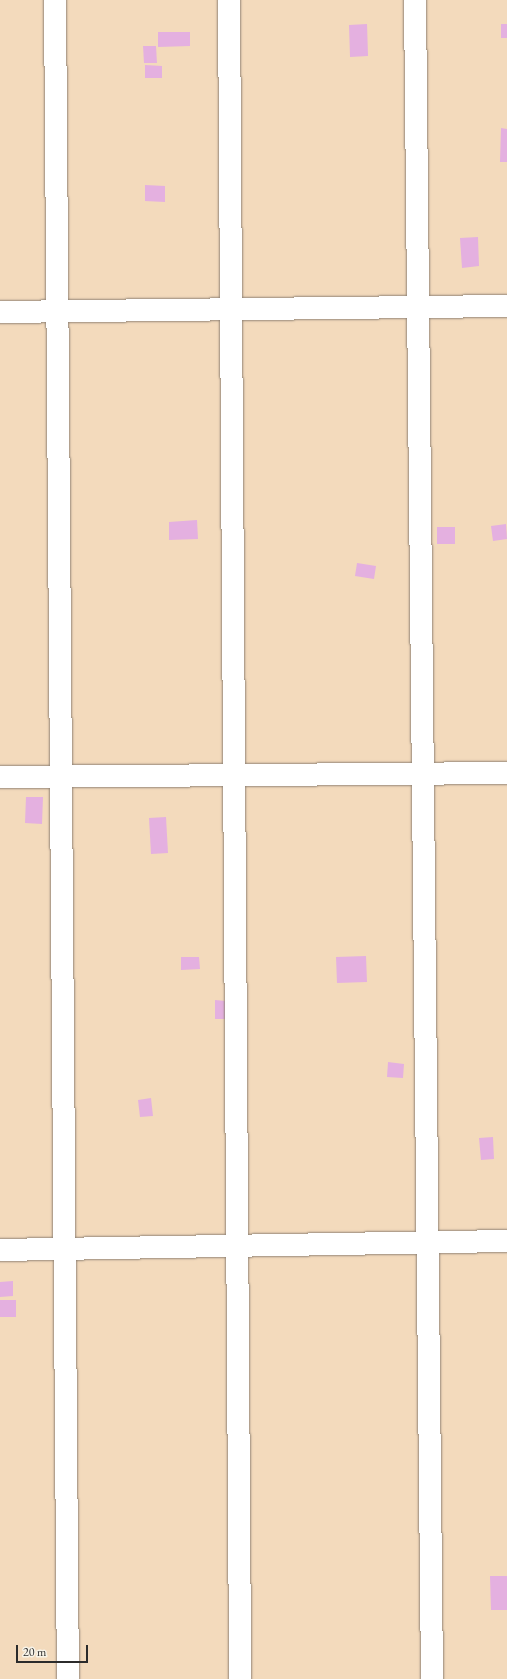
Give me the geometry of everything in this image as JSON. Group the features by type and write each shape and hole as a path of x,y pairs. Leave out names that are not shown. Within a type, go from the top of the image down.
{"street":[{"path":"55,0 68,1679"},
{"path":"229,0 240,1679"},
{"path":"415,0 432,1679"},
{"path":"0,312 507,306"},
{"path":"0,777 507,773"},
{"path":"0,1250 507,1241"}],"building":[{"path":"367,24 368,56 350,57 349,25"},
{"path":"501,24 507,24 507,38 501,38"},
{"path":"158,32 190,32 190,46 158,47"},
{"path":"143,46 156,46 157,63 144,63"},
{"path":"145,65 162,66 162,78 145,78"},
{"path":"501,128 507,129 507,162 500,162"},
{"path":"145,185 165,186 165,202 145,201"},
{"path":"478,237 479,266 462,268 460,238"},
{"path":"197,520 198,539 169,540 169,522"},
{"path":"506,524 507,539 493,541 491,526"},
{"path":"437,527 455,527 455,544 437,544"},
{"path":"357,563 376,566 374,579 355,576"},
{"path":"26,797 43,797 42,824 25,823"},
{"path":"166,817 168,853 151,854 149,818"},
{"path":"366,956 367,982 337,983 336,957"},
{"path":"181,957 199,957 200,969 181,970"},
{"path":"215,1000 226,1001 225,1019 215,1019"},
{"path":"388,1062 404,1064 403,1078 387,1077"},
{"path":"151,1098 153,1116 140,1117 138,1100"},
{"path":"493,1137 494,1159 481,1160 479,1138"},
{"path":"13,1281 13,1296 0,1297 0,1282"},
{"path":"0,1300 16,1300 16,1317 0,1317"},
{"path":"490,1576 507,1576 507,1610 491,1610"}]}
